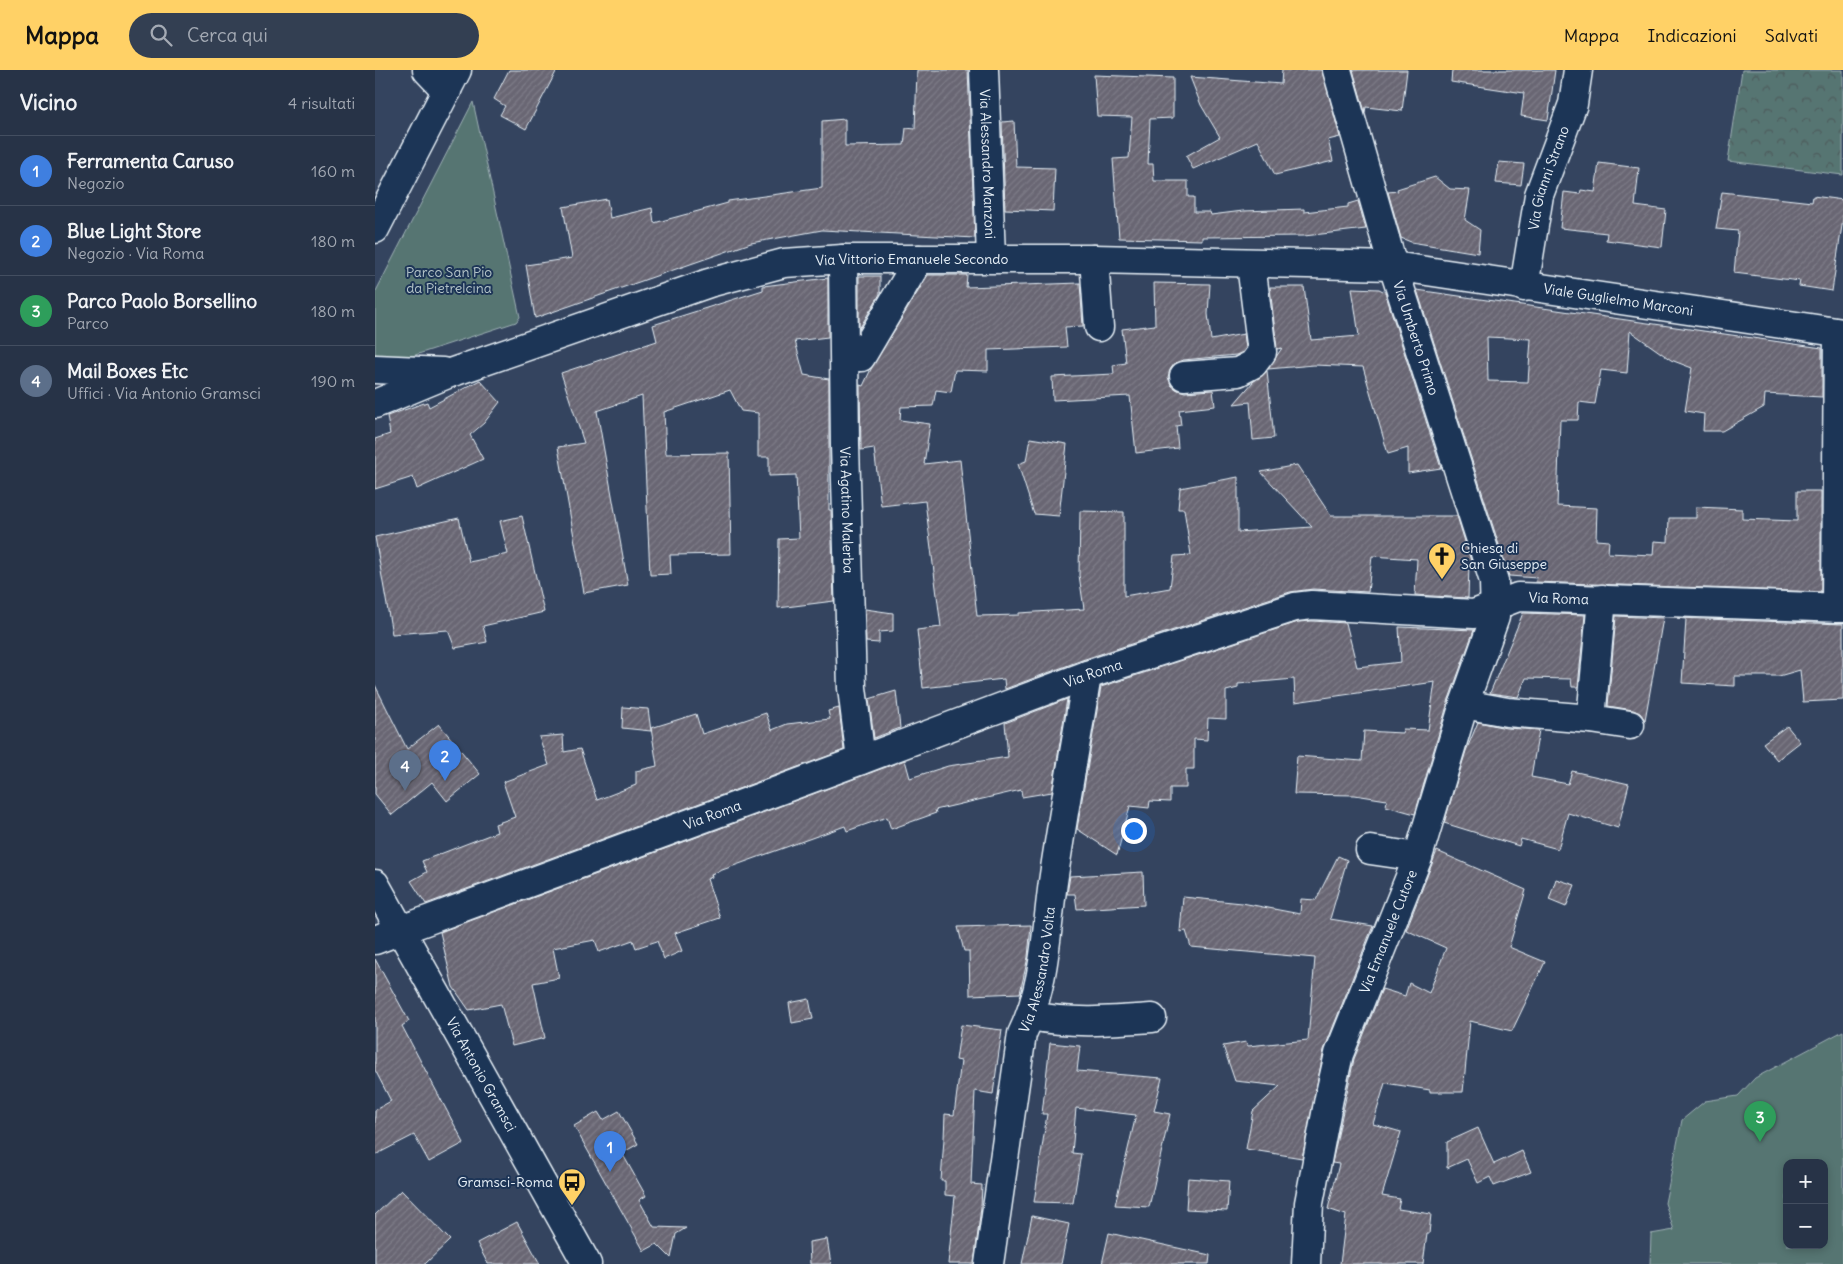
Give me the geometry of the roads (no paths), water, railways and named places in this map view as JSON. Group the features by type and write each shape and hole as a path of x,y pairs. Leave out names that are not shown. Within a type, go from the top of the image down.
{"street":[{"path":"375,229 452,80 427,70"},
{"name":"Via Alessandro Manzoni","path":"984,70 991,258"},
{"name":"Via Umberto Primo","path":"1337,70 1393,266 1494,581 1495,605"},
{"name":"Via Gianni Strano","path":"1524,287 1539,195 1573,104 1578,70"},
{"name":"Via Vittorio Emanuele Secondo","path":"375,404 450,373 709,283 784,263 843,259 991,258 1393,266"},
{"name":"Via Agatino Malerba","path":"843,259 852,688 861,760"},
{"path":"845,357 861,357 919,259"},
{"path":"1093,259 1099,328"},
{"path":"1184,376 1238,372 1253,364 1262,352 1251,264"},
{"name":"Viale Guglielmo Marconi","path":"1393,266 1840,333"},
{"path":"1839,608 1840,333"},
{"path":"375,369 450,373"},
{"name":"Via Roma","path":"375,940 1087,675 1295,606 1312,605 1474,614 1518,597 1839,608"},
{"path":"1591,719 1602,599"},
{"name":"Via Emanuele Cutore","path":"1306,1264 1309,1203 1339,1054 1418,857 1464,704 1495,617 1495,605"},
{"name":"Via Alessandro Volta","path":"989,1264 1022,1034 1031,1016 1037,996 1087,675"},
{"path":"1464,704 1507,712 1591,719 1630,725"},
{"path":"1370,850 1418,857"},
{"name":"Via Antonio Gramsci","path":"375,884 587,1264"},
{"path":"1031,1016 1102,1022 1152,1018"}],"place":[{"name":"Chiesa di San Giuseppe","path":"1442,580"},
{"name":"Blue Light Store","path":"445,781"},
{"name":"Mail Boxes Etc","path":"405,791"},
{"name":"Parco Paolo Borsellino","path":"1760,1142"},
{"name":"Ferramenta Caruso","path":"610,1172"},
{"name":"Gramsci-Roma","path":"572,1206"}],"park label":[{"name":"Parco San Pio da Pietrelcina","path":"449,280"}]}
